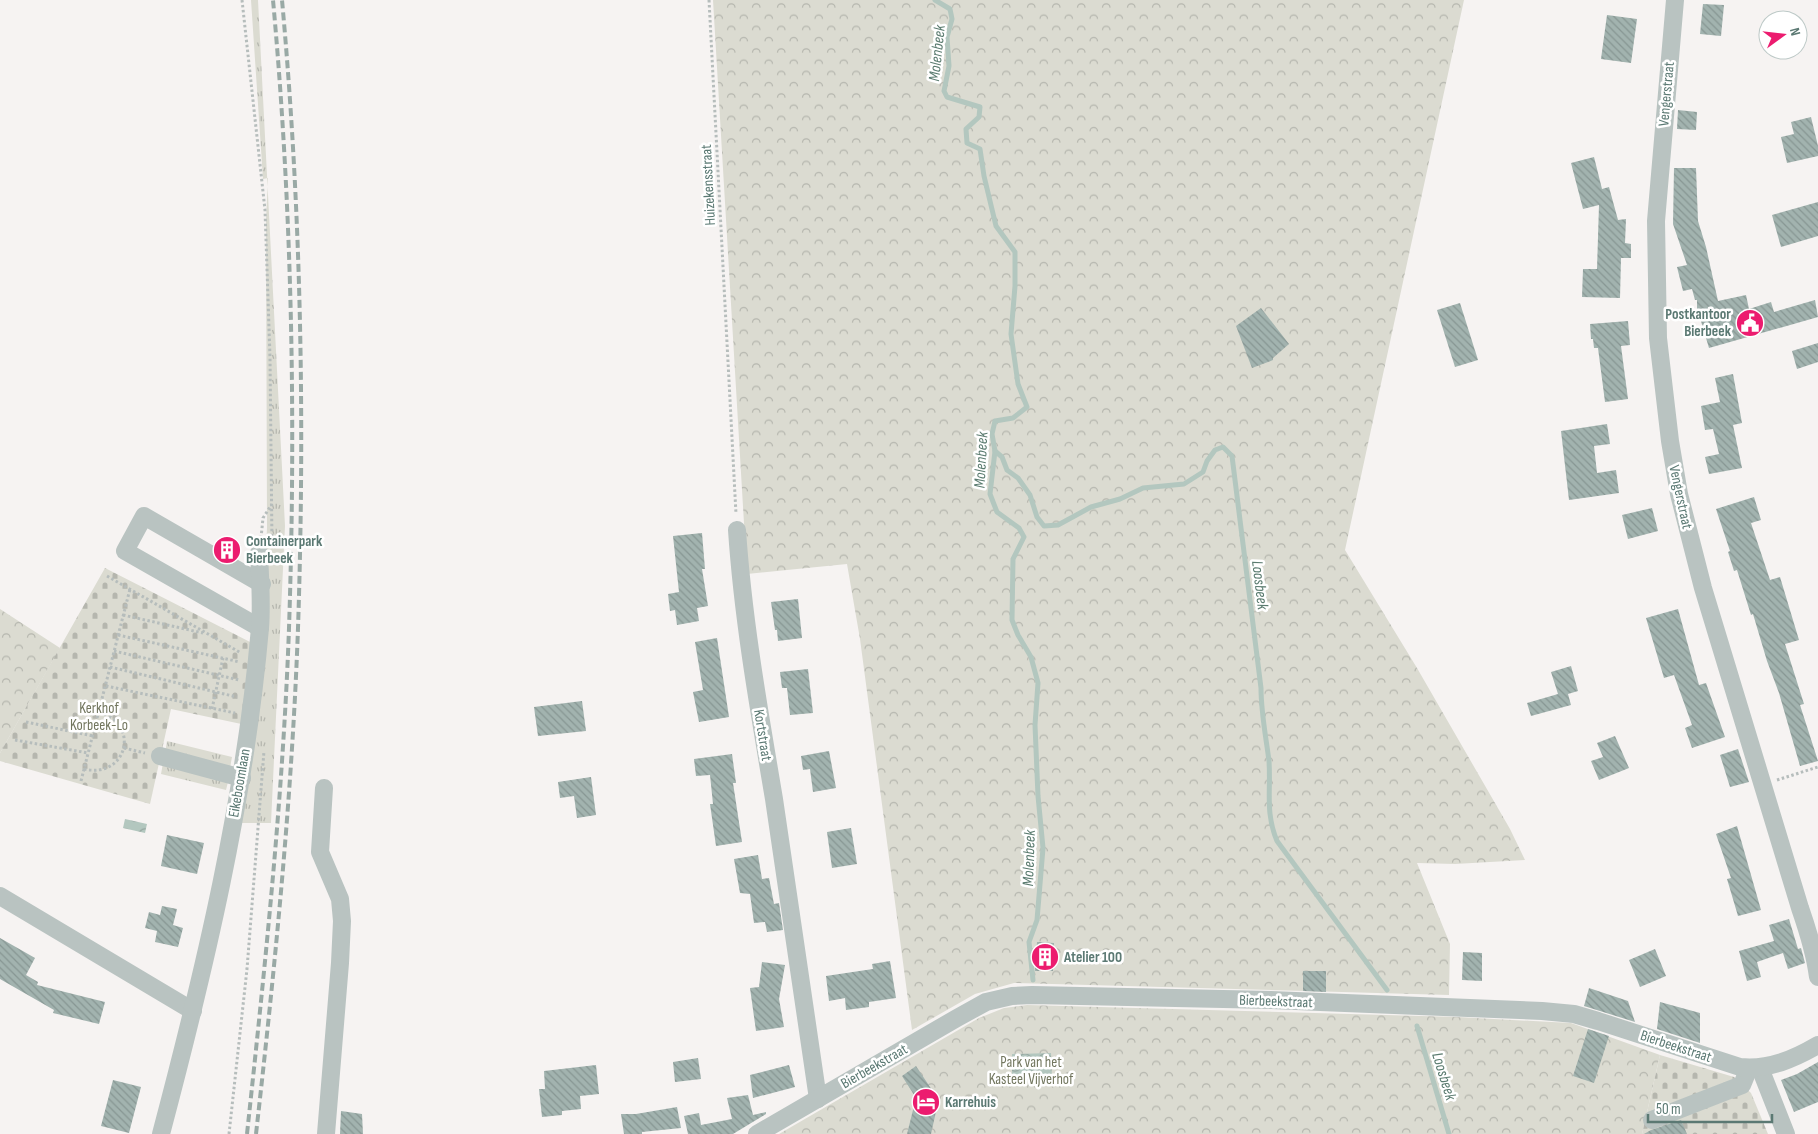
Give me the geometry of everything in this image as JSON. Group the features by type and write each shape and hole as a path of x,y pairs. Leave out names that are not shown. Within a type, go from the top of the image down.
{"street":[{"name":"Vengerstraat","path":"1675,0 1656,221 1656,306 1661,372 1679,494 1703,588 1808,931 1816,959 1818,977"},
{"path":"260,628 125,552 144,516 262,584"},
{"name":"Kortstraat","path":"737,530 740,576 762,731 792,914 818,1099"},
{"name":"Eikeboomlaan","path":"161,1134 193,1011 242,778 260,628 262,584 260,552"},
{"path":"160,756 242,778"},
{"path":"324,788 320,852 340,899 342,921 326,1134"},
{"path":"0,896 193,1011"},
{"name":"Bierbeekstraat","path":"758,1134 956,1018 986,1002 1012,996 1270,1000 1574,1014 1740,1067 1754,1068 1782,1062 1818,1045"},
{"path":"1652,1120 1742,1085 1754,1068 1786,1134"}],"path":[{"path":"242,0 265,210 270,357 272,504 263,518 260,552"},
{"name":"Huizekensstraat","path":"709,0 737,530"},
{"path":"107,576 241,654"},
{"path":"81,781 130,589"},
{"path":"123,615 207,634"},
{"path":"118,635 241,662"},
{"path":"114,651 240,680"},
{"path":"212,709 223,658"},
{"path":"110,667 238,697"},
{"path":"106,686 237,714"},
{"path":"84,769 104,770 117,761 124,748 124,737 121,728 108,715 98,712"},
{"path":"26,722 93,736"},
{"path":"15,740 88,754"},
{"path":"1762,784 1818,767"},
{"path":"229,1134 247,969 262,783"}],"green space":[{"path":"251,0 258,0 267,178 263,179"},
{"path":"713,0 1464,0 1345,550 1417,668 1510,829 1525,860 1455,864 1417,863 1450,944 1449,995 1014,983 975,994 912,1030 860,639 847,564 747,574"},
{"path":"268,187 285,526 271,823 237,823 262,628 267,528 266,220"},
{"name":"Kerkhof Korbeek-Lo","path":"105,568 252,643 246,725 171,709 150,804 0,761 0,753"},
{"path":"0,609 60,648 0,753"},
{"path":"167,741 232,757 230,768 165,753"},
{"path":"163,763 229,778 226,790 161,774"},
{"name":"Park van het Kasteel Vijverhof","path":"1027,1005 1457,1017 1571,1023 1660,1055 1642,1134 779,1134 979,1018 1004,1008"},
{"path":"1660,1055 1734,1077 1751,1093 1768,1134 1642,1134"}],"water":[{"path":"125,819 147,824 145,833 123,828"},
{"path":"1051,1053 1052,1079 1012,1080 1012,1054"}],"building":[{"path":"1703,4 1724,5 1721,36 1700,34"},
{"path":"1607,15 1637,19 1631,63 1601,59"},
{"path":"1678,110 1697,112 1696,130 1677,129"},
{"path":"1811,117 1818,146 1818,156 1787,163 1781,137 1794,134 1791,122"},
{"path":"1594,157 1602,189 1609,187 1618,220 1626,219 1625,243 1631,244 1631,258 1621,258 1620,298 1582,297 1583,269 1597,269 1599,205 1583,209 1571,163"},
{"path":"1674,168 1696,168 1698,221 1718,301 1746,295 1749,309 1771,302 1774,312 1815,300 1818,317 1709,348 1697,308 1697,300 1695,300 1692,289 1683,291 1677,267 1687,265 1673,224"},
{"path":"1818,202 1818,236 1781,247 1772,215"},
{"path":"1460,303 1478,360 1455,367 1437,310"},
{"path":"1261,308 1289,344 1273,360 1252,368 1236,326"},
{"path":"1628,321 1630,345 1621,346 1628,399 1605,402 1598,348 1594,348 1593,339 1591,339 1590,324"},
{"path":"1818,343 1818,362 1797,369 1792,351"},
{"path":"1733,374 1742,423 1733,425 1742,468 1709,474 1705,457 1719,454 1713,429 1705,430 1701,406 1720,402 1715,378"},
{"path":"1607,424 1610,444 1594,446 1597,473 1616,470 1619,493 1569,500 1561,431"},
{"path":"1754,497 1761,520 1751,523 1770,580 1780,577 1799,640 1785,644 1804,704 1800,705 1818,761 1800,766 1779,693 1737,570 1734,571 1728,552 1730,551 1716,509"},
{"path":"1652,508 1658,531 1628,539 1622,515"},
{"path":"702,533 705,569 702,569 708,606 697,608 699,621 677,625 675,610 670,611 668,594 679,592 673,536"},
{"path":"798,599 802,638 778,641 771,602"},
{"path":"1678,609 1699,685 1706,683 1725,737 1692,748 1685,728 1692,725 1674,675 1664,678 1646,618"},
{"path":"717,638 729,717 699,722 693,692 703,690 695,642"},
{"path":"1571,666 1578,691 1568,694 1571,705 1531,716 1527,703 1558,694 1551,672"},
{"path":"808,669 813,713 790,715 787,688 782,688 780,672"},
{"path":"582,701 586,731 538,736 534,707"},
{"path":"1615,736 1629,768 1599,780 1591,761 1603,757 1597,743"},
{"path":"1738,749 1749,782 1730,787 1720,755"},
{"path":"829,751 836,788 813,792 810,769 803,770 801,756"},
{"path":"732,754 736,783 733,783 742,842 716,846 710,804 713,804 710,775 696,776 694,759"},
{"path":"591,777 596,815 577,818 574,796 560,798 558,782"},
{"path":"1737,826 1761,910 1738,916 1727,879 1731,878 1716,834"},
{"path":"851,828 857,864 832,868 827,832"},
{"path":"167,835 204,843 197,874 161,866"},
{"path":"758,855 762,879 769,878 774,904 779,903 783,930 767,932 765,922 754,923 750,894 740,893 734,859"},
{"path":"162,906 177,909 173,925 183,928 178,947 155,942 157,931 145,928 149,912 160,915"},
{"path":"1789,919 1798,949 1801,948 1805,963 1788,969 1783,953 1757,962 1761,977 1747,981 1739,951 1774,941 1769,925"},
{"path":"0,938 35,958 26,975 38,982 37,985 105,1002 99,1024 53,1013 54,1010 0,979"},
{"name":"Atelier 100","path":"1037,942 1054,943 1053,971 1035,971"},
{"path":"1655,949 1666,976 1640,987 1629,960"},
{"path":"1463,952 1482,953 1482,981 1462,980"},
{"path":"890,961 896,998 869,1002 869,1007 846,1010 845,998 829,1001 826,976 873,969 872,964"},
{"path":"762,962 785,965 779,999 784,1027 756,1031 750,988 759,987"},
{"path":"1303,971 1326,971 1326,992 1303,991"},
{"path":"1589,988 1628,1001 1635,1022 1584,1006"},
{"path":"1660,1002 1700,1013 1700,1043 1657,1029"},
{"path":"1588,1029 1609,1036 1594,1083 1573,1076"},
{"path":"698,1058 701,1079 675,1082 673,1062"},
{"path":"1818,1062 1818,1102 1794,1112 1781,1080 1797,1074"},
{"path":"596,1065 599,1094 580,1096 581,1109 562,1111 562,1115 542,1117 539,1089 545,1089 544,1071"},
{"path":"789,1065 795,1087 753,1098 750,1075"},
{"name":"Karrehuis","path":"916,1066 936,1096 937,1107 931,1134 907,1134 916,1098 902,1076"},
{"path":"113,1080 141,1087 129,1133 101,1126"},
{"path":"748,1095 753,1115 766,1112 766,1114 733,1134 688,1134 684,1116 699,1113 701,1125 732,1119 727,1098"},
{"path":"677,1107 681,1128 642,1132 642,1134 624,1134 621,1114 636,1114"},
{"path":"341,1111 362,1114 363,1134 340,1134"},
{"path":"1681,1120 1687,1134 1644,1134 1651,1130"}],"waterway":[{"name":"Molenbeek","path":"935,0 950,9 952,19 947,37 949,66 944,91 947,97 980,107 979,117 966,129 967,143 980,149 984,176 996,226 1015,252 1015,286 1011,334 1018,384 1027,407 1013,418 995,421 992,434 995,451 990,494 997,512 1019,528 1024,537 1013,559 1012,620 1018,635 1031,657 1038,683 1035,725 1038,796 1043,848 1037,920 1029,942 1033,980"},
{"name":"Loosbeek","path":"995,451 1002,457 1007,470 1018,478 1030,495 1037,517 1044,526 1058,525 1091,507 1120,499 1143,488 1184,484 1203,472 1207,461 1215,450 1223,447 1232,456 1269,761 1270,811 1273,831 1277,841 1387,990"},
{"name":"Loosbeek","path":"1417,1026 1449,1134"}],"railway":[{"path":"247,1134 278,818 286,691 291,549 291,313 284,156 273,0"},
{"path":"256,1134 276,945 292,755 300,549 300,313 294,156 282,0"}],"place":[{"name":"Postkantoor Bierbeek","path":"1750,323"},
{"name":"Containerpark Bierbeek","path":"227,550"},
{"name":"Atelier 100","path":"1045,957"},
{"name":"Karrehuis","path":"926,1102"}]}
